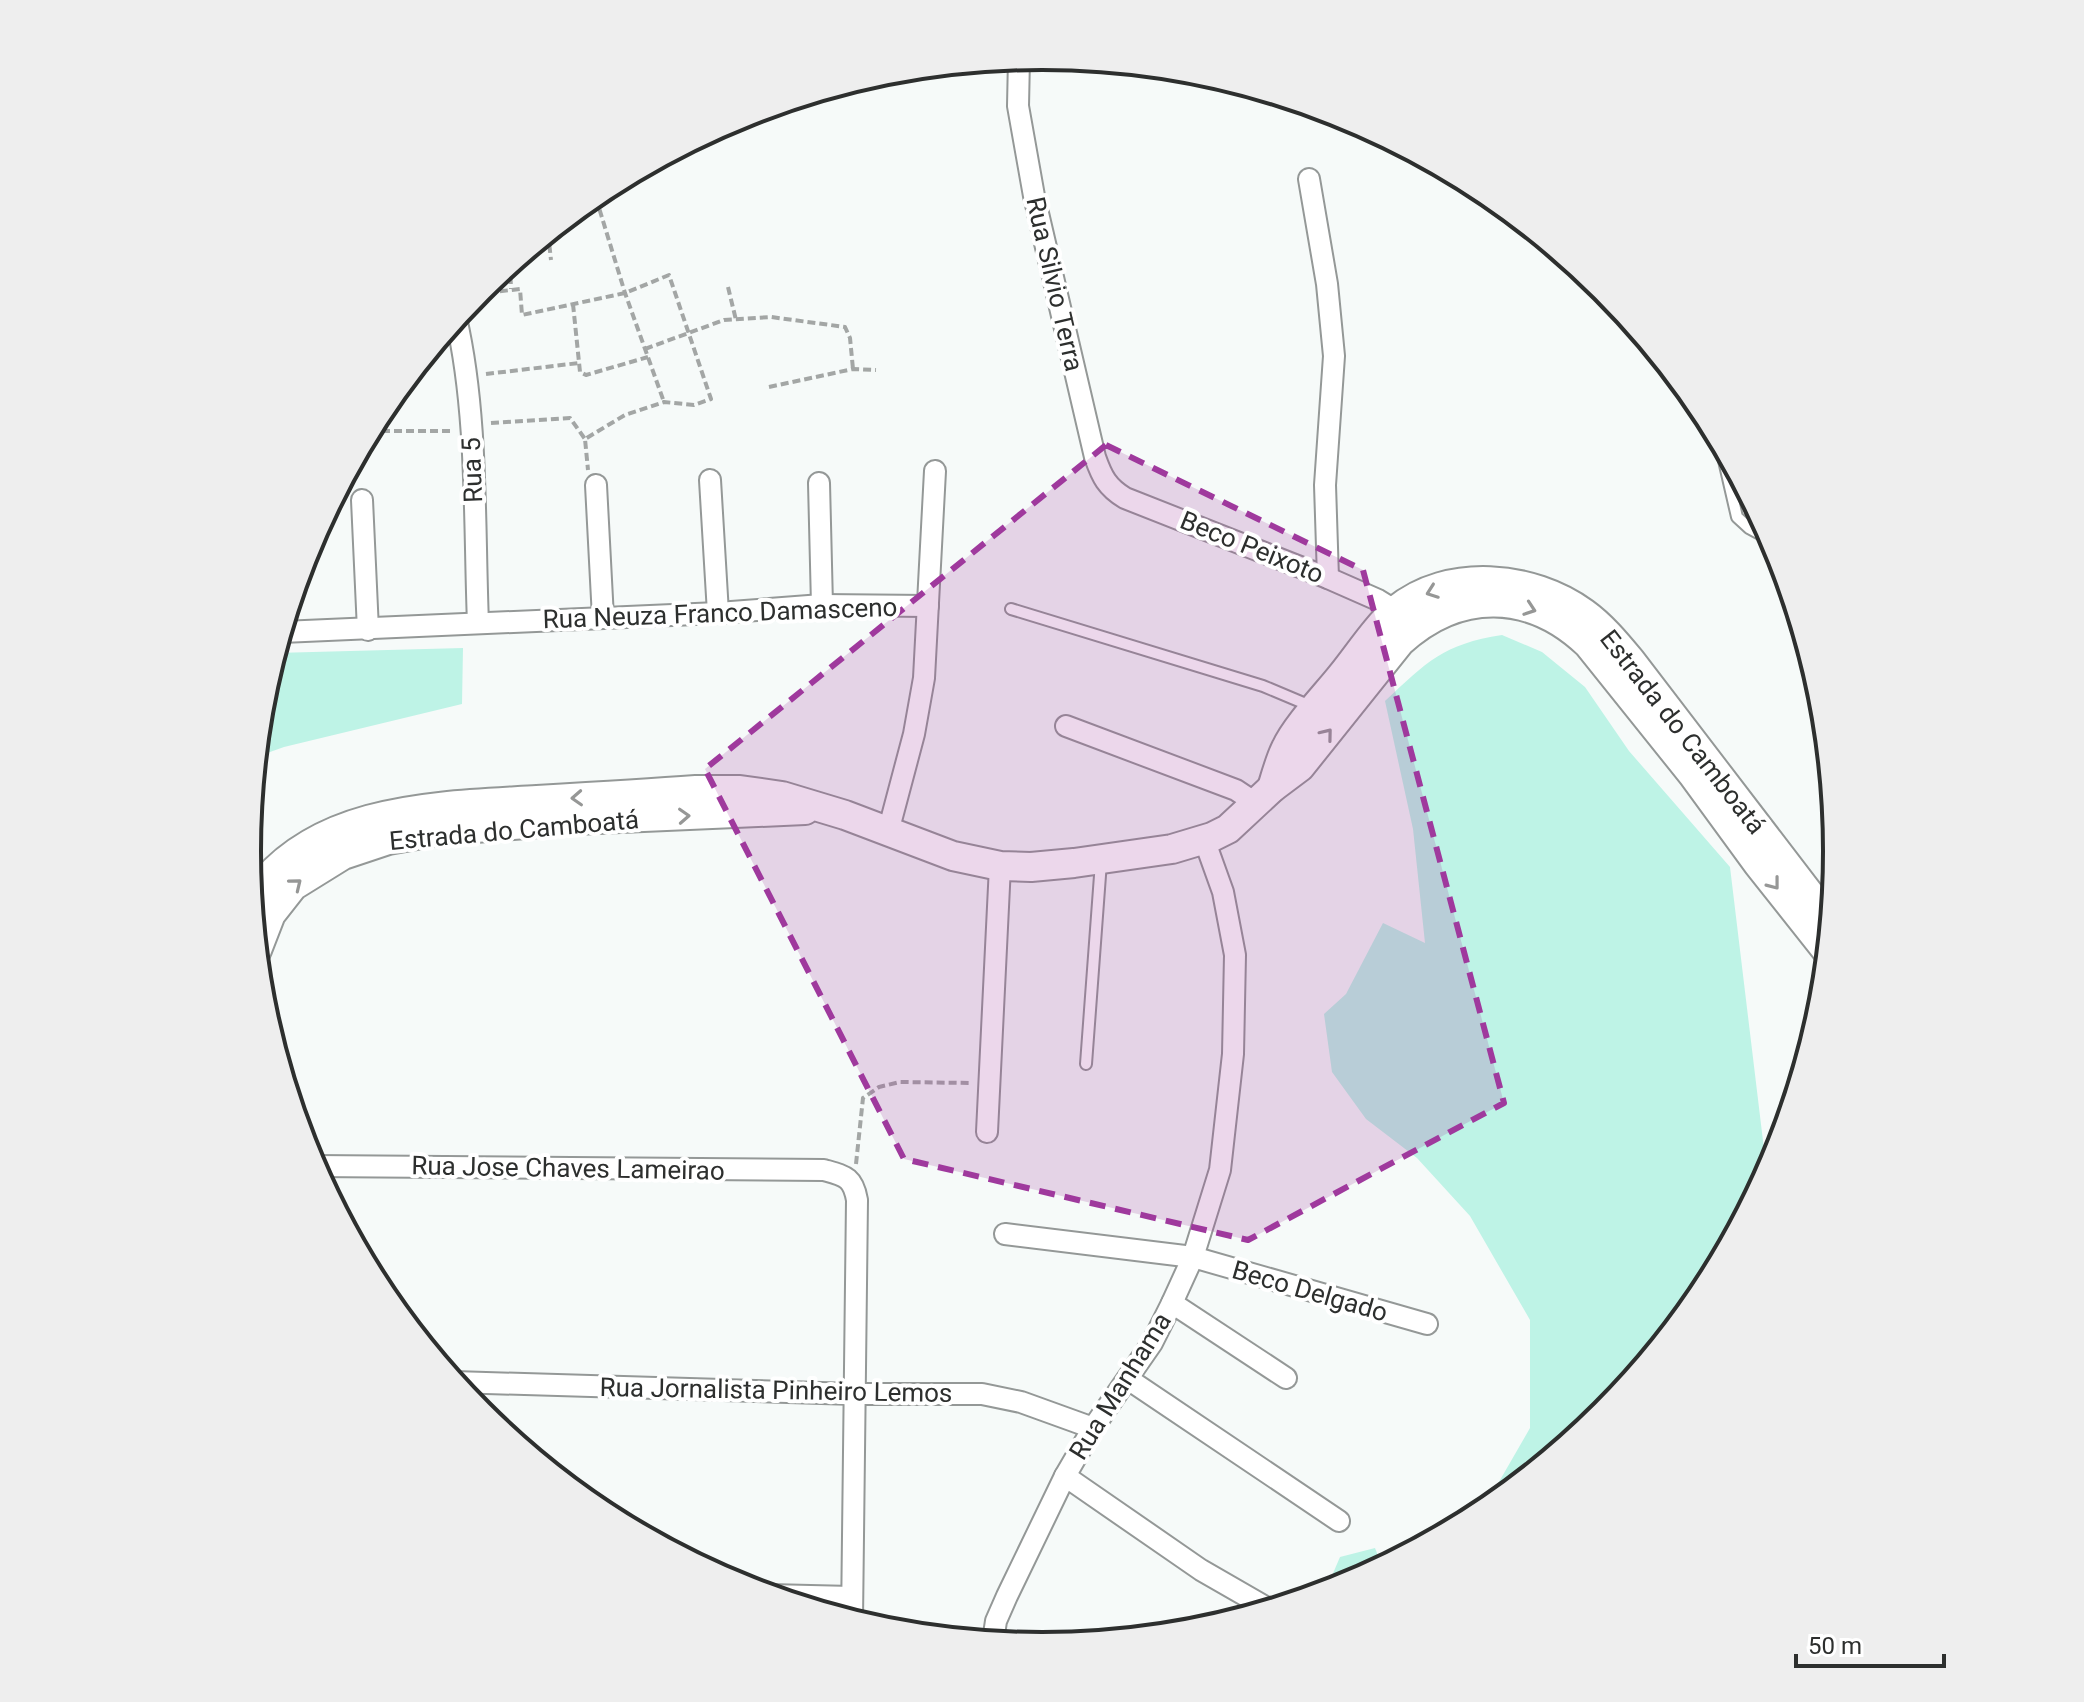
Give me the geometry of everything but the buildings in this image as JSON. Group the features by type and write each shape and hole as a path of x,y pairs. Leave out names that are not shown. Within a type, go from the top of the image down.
{"main road":[{"name":"Estrada do Camboatá","path":"1264,796 1286,746 1398,612 1450,609 1489,602 1523,606 1564,624 1588,644 1820,910"},
{"name":"Estrada do Camboatá","path":"262,878 309,844 360,822 399,812 575,820 773,813 820,808 953,856 1000,866 1031,867 1156,852 1204,839 1237,823 1300,767 1393,650 1398,612"},
{"name":"Estrada do Camboatá","path":"1731,807 1758,864 1817,939"},
{"name":"Estrada do Camboatá","path":"266,928 285,893 311,872 343,855 378,843 492,816"}],"street":[{"name":"Rua Silvio Terra","path":"1019,71 1018,106 1034,196 1095,457 1102,479 1110,489 1125,498"},
{"path":"1309,179 1327,284 1334,356 1325,485 1328,578"},
{"name":"Rua 5","path":"459,331 464,351 470,428 478,623"},
{"path":"928,606 935,471"},
{"path":"710,480 718,613"},
{"path":"819,483 822,605"},
{"path":"596,485 603,618"},
{"name":"Beco Peixoto","path":"1125,498 1328,578 1398,612"},
{"path":"362,500 368,630"},
{"name":"Rua Neuza Franco Damasceno","path":"293,632 718,613 822,605 928,606 922,690 914,734 888,832"},
{"path":"1066,726 1236,790 1264,796"},
{"name":"Rua Manhama","path":"995,1630 1007,1596 1065,1476 1093,1428 1152,1343 1172,1303 1193,1257 1220,1170 1233,1054 1235,955 1230,920 1204,839"},
{"path":"987,1132 1000,866"},
{"name":"Rua Jose Chaves Lameirao","path":"328,1166 824,1170 844,1176 854,1186"},
{"path":"852,1608 857,1200 854,1186"},
{"name":"Beco Delgado","path":"1005,1234 1193,1257 1427,1324"},
{"path":"1172,1303 1286,1378"},
{"path":"1128,1379 1339,1521"},
{"name":"Rua Jornalista Pinheiro Lemos","path":"471,1382 855,1394 982,1394 1021,1402 1093,1428"},
{"path":"1065,1476 1201,1570 1256,1602"},
{"path":"808,1596 852,1597"}],"lane":[{"path":"1729,481 1737,517 1754,531"},
{"path":"1011,609 1263,686 1316,708"},
{"path":"1086,1064 1101,860"}],"path":[{"path":"597,210 664,402"},
{"path":"549,246 551,260"},
{"path":"499,291 520,289 522,315 625,293 669,275 711,399 694,405 664,402 625,415 585,439"},
{"path":"511,279 511,289"},
{"path":"728,287 736,320"},
{"path":"573,304 580,372 586,375 648,357"},
{"path":"645,349 724,320 771,317 845,327 850,338 853,369"},
{"path":"466,378 579,363"},
{"path":"769,387 853,369 876,370"},
{"path":"384,431 470,428 570,418 585,439 588,475 596,485"},
{"path":"854,1186 863,1098 879,1087 900,1082 990,1084"}],"highlighted area":[{"path":"1106,445 1363,570 1504,1103 1248,1240 904,1159 705,769"}],"green space":[{"path":"1502,635 1542,652 1585,687 1629,751 1730,867 1764,1150 1718,1242 1662,1326 1594,1403 1557,1438 1497,1485 1530,1428 1530,1320 1470,1216 1417,1158 1366,1119 1332,1072 1324,1014 1346,994 1383,923 1425,943 1413,829 1385,701 1437,657 1482,639"},
{"path":"463,648 462,704 268,753 287,653"},
{"path":"1375,1548 1378,1555 1332,1577 1340,1557"}]}
